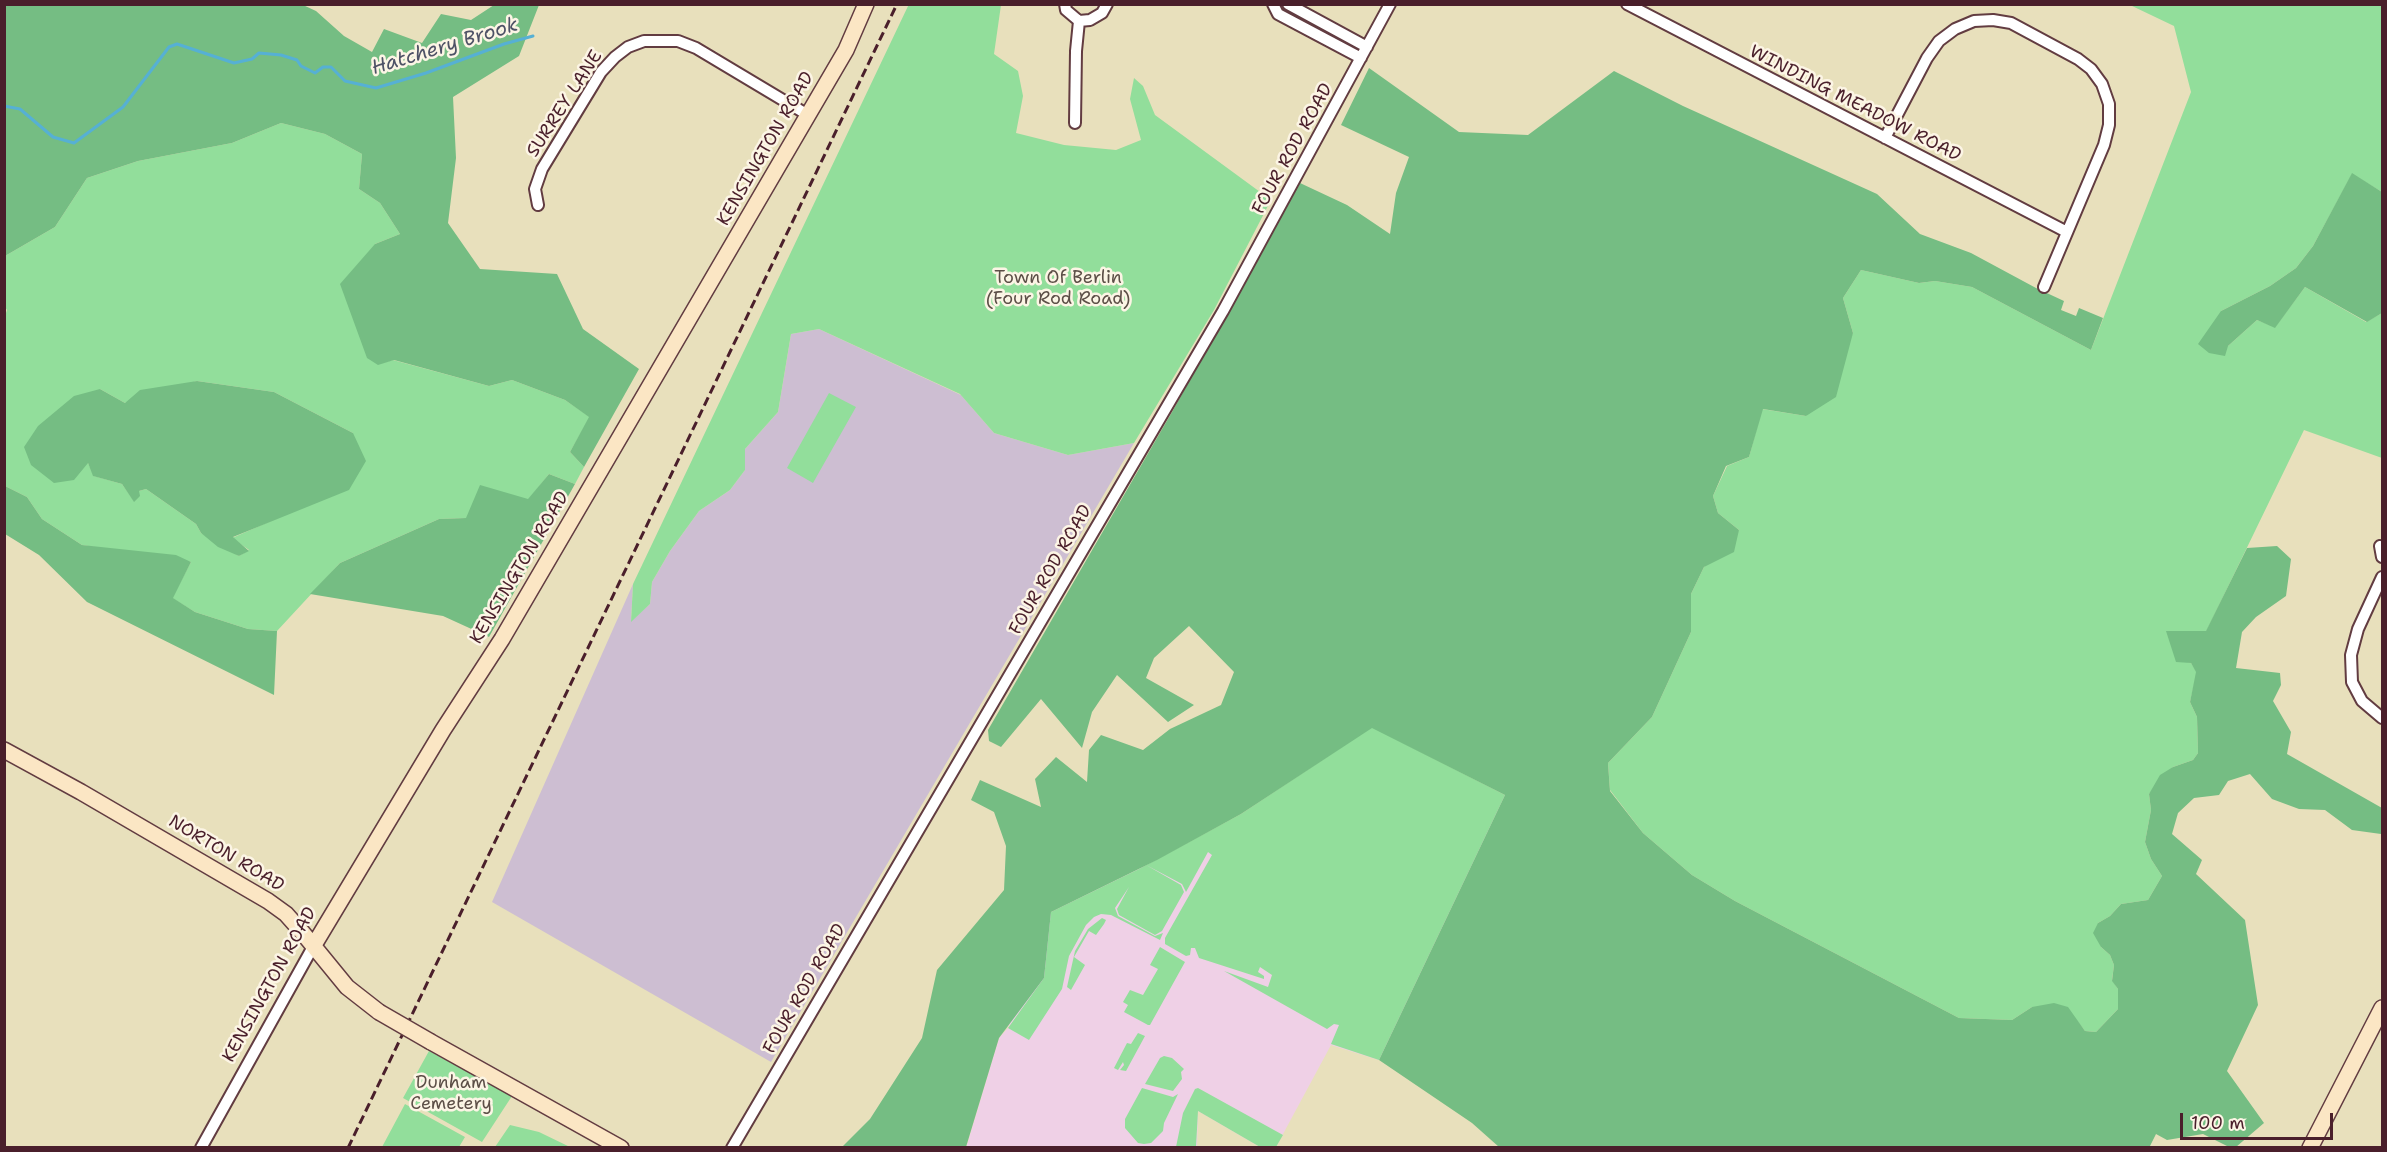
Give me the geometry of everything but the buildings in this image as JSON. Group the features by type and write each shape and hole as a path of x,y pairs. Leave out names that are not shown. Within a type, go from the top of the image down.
{"street":[{"name":"KENSINGTON ROAD","path":"201,1148 314,945 443,730 502,639 846,50 867,4"},
{"path":"1065,4 1066,10 1079,21 1096,17 1102,13 1107,4"},
{"path":"1273,4 1278,14 1361,58"},
{"name":"FOUR ROD ROAD","path":"732,1148 1223,311 1390,4"},
{"name":"WINDING MEADOW ROAD","path":"1627,4 2067,232"},
{"path":"1293,6 1367,47"},
{"path":"1885,138 1927,57 1939,41 1955,29 1974,21 1993,20 2011,23 2078,59 2091,69 2102,84 2109,104 2109,125 2104,145 2044,287"},
{"path":"1075,123 1076,51 1079,21"},
{"name":"SURREY LANE","path":"538,205 535,189 542,169 601,72 628,47 644,41 678,41 696,48 808,115"},
{"path":"2382,577 2358,629 2351,655 2352,682 2362,701 2382,718"},
{"name":"NORTON ROAD","path":"4,750 268,901 286,914 347,987 379,1012 621,1148"},
{"path":"2310,1148 2382,1008"}],"shaded area":[{"path":"819,329 961,395 994,433 1068,455 1134,443 771,1062 492,902 633,584 631,621 650,604 652,582 670,551 699,511 730,490 745,470 745,449 778,412 791,334"},
{"path":"1505,795 1379,1060 1331,1045 1276,1147 1260,1147 1198,1111 1197,1147 966,1148 999,1038 1008,1028 1051,912 1157,860"}],"green space":[{"path":"5,4 303,5 316,11 344,36 372,52 384,29 422,43 441,14 471,20 494,5 539,5 519,56 453,97 456,158 448,223 480,269 557,274 583,329 639,369 584,467 570,452 589,417 565,400 512,380 489,386 394,360 378,365 367,358 340,284 375,244 400,234 380,203 359,189 362,154 325,134 281,123 232,143 138,161 87,178 55,227 5,256"},
{"name":"Town Of Berlin (Four Rod Road)","path":"909,4 1001,5 994,54 1018,71 1023,96 1016,133 1064,145 1116,150 1141,140 1130,99 1134,78 1143,86 1155,115 1271,200 1214,310 1134,443 1068,455 994,433 960,394 819,329 791,334 778,412 745,449 745,470 730,490 699,511 670,551 652,582 650,604 631,622 633,584"},
{"path":"2130,5 2382,5 2382,192 2352,174 2313,246 2296,268 2270,286 2221,311 2228,346 2257,320 2275,327 2305,287 2366,322 2382,313 2382,458 2304,430 2206,632 2184,661 2191,663 2197,672 2190,702 2197,717 2198,753 2193,760 2173,767 2149,794 2151,810 2145,842 2151,859 2162,876 2148,900 2121,904 2110,916 2098,923 2101,947 2110,955 2114,965 2112,980 2118,989 2118,1009 2096,1032 2085,1031 2078,1022 2032,1007 2012,1020 1959,1018 1735,901 1692,875 1643,833 1610,790 1608,763 1652,717 1691,632 1691,594 1704,567 1739,530 1718,513 1713,496 1727,466 1749,457 1762,409 1806,416 1853,333 1843,298 1861,270 1919,283 1935,281 1972,287 2091,350 2191,92 2174,26"},
{"path":"1369,68 1459,132 1528,135 1614,71 1683,106 1877,194 1920,234 1971,253 2064,301 2061,310 2076,316 2079,308 2103,318 2091,350 1972,287 1935,281 1919,283 1861,270 1843,298 1853,333 1836,397 1806,416 1763,409 1749,457 1726,466 1713,496 1718,513 1739,530 1734,552 1704,567 1691,594 1691,632 1652,717 1608,763 1610,791 1643,833 1692,875 1735,901 1959,1018 2012,1020 2032,1007 2054,1003 2068,1007 2085,1031 2096,1032 2118,1009 2118,989 2112,981 2114,965 2110,955 2101,947 2093,933 2098,923 2110,916 2121,904 2148,900 2162,876 2151,859 2145,842 2151,810 2149,794 2160,775 2173,767 2193,760 2198,753 2197,717 2190,702 2196,672 2191,663 2176,662 2166,631 2206,631 2247,548 2277,546 2291,559 2286,596 2256,617 2242,632 2236,668 2280,673 2281,685 2273,701 2291,732 2287,754 2382,808 2382,838 2381,834 2352,830 2325,810 2299,809 2272,799 2250,774 2228,781 2219,795 2194,798 2178,813 2172,834 2202,860 2196,874 2245,920 2258,1005 2227,1071 2264,1123 2236,1147 2229,1147 2203,1134 2167,1140 2156,1134 2149,1148 1499,1147 1472,1123 1379,1060 1505,795 1372,728 1241,814 1157,860 1051,912 1044,978 999,1038 966,1147 841,1148 870,1119 922,1038 937,970 1004,890 1006,846 994,812 971,800 980,780 1041,807 1035,779 1056,757 1087,782 1089,750 1101,735 1143,750 1170,729 1221,705 1234,672 1189,626 1154,658 1146,678 1194,705 1168,722 1117,675 1092,712 1082,748 1041,699 1001,747 989,741 988,730 1172,412 1300,183 1347,205 1390,234 1396,193 1409,157 1341,125"},
{"path":"281,123 325,134 362,154 359,189 380,203 400,234 375,244 378,364 393,360 489,386 512,380 565,400 590,417 570,452 584,467 575,484 549,474 529,499 467,518 439,519 340,563 277,631 248,629 195,612 172,598 191,562 82,545 42,519 27,497 5,486 4,319 7,310 5,307 5,256 55,227 87,178 138,161 232,143","holes":["197,381 274,392 353,433 280,517 232,538 249,550 239,556 201,533 196,524 146,489 139,491 139,496 134,501 122,484 94,476 88,463 100,389 125,403"]},
{"path":"2352,173 2382,192 2382,313 2367,322 2305,287 2275,328 2257,320 2228,346 2225,356 2209,353 2198,344 2221,311 2270,286 2296,268 2313,246"},
{"path":"197,381 274,392 353,433 366,461 349,490 233,537 249,551 239,556 218,547 201,533 196,524 146,489 139,491 140,496 134,502 122,484 93,476 88,463 74,480 54,483 31,465 24,447 38,426 74,396 100,389 125,403 140,390"},
{"path":"829,393 856,407 813,483 787,468"},
{"path":"549,474 575,484 489,637 443,616 310,594 340,563 439,519 466,518 480,485 528,499"},
{"path":"5,486 27,497 42,519 82,545 176,555 191,562 173,598 195,612 248,629 277,631 274,695 87,602 39,555 5,534"},
{"path":"1372,727 1505,795 1379,1060 1331,1044 1339,1025 1334,1024 1327,1029 1224,971 1268,987 1272,975 1260,967 1258,972 1264,976 1264,979 1199,958 1195,948 1191,948 1190,955 1186,956 1165,944 1165,938 1212,855 1208,852 1186,892 1182,884 1146,865 1241,814"},
{"path":"1146,865 1181,885 1184,892 1162,931 1155,935 1119,915 1117,909 1129,887 1115,908 1118,916 1155,936 1163,933 1160,940 1111,915 1101,914 1094,917 1086,925 1069,956 1062,989 1029,1040 1008,1028 1044,978 1051,912"},
{"path":"1102,918 1106,920 1104,924 1096,935 1089,931 1074,957 1085,965 1071,990 1067,987 1075,951 1088,929"},
{"path":"1160,947 1185,962 1148,1025 1124,1012 1128,1005 1123,1002 1130,990 1143,995 1158,969 1150,965"},
{"path":"1138,1033 1145,1036 1126,1071 1120,1070 1124,1065 1123,1062 1118,1070 1114,1068 1127,1043 1131,1044"},
{"name":"Dunham Cemetery","path":"429,1051 512,1096 482,1142 403,1098"},
{"path":"1164,1056 1172,1058 1184,1069 1181,1072 1182,1079 1173,1091 1145,1084 1160,1058"},
{"path":"1142,1088 1173,1097 1178,1094 1164,1123 1163,1131 1151,1143 1144,1144 1138,1143 1125,1128 1125,1119"},
{"path":"1198,1088 1283,1135 1276,1147 1260,1147 1198,1111 1196,1147 1176,1147 1183,1113 1195,1089"},
{"path":"405,1104 465,1137 459,1147 382,1147"},
{"path":"510,1125 539,1132 570,1147 495,1147"}],"waterway":[{"name":"Hatchery Brook","path":"4,106 20,109 53,137 74,143 123,107 169,47 177,44 234,63 252,59 259,53 281,55 297,60 301,66 315,73 323,67 331,67 345,81 376,88 533,36"}],"railway":[{"path":"348,1148 897,4"}]}
